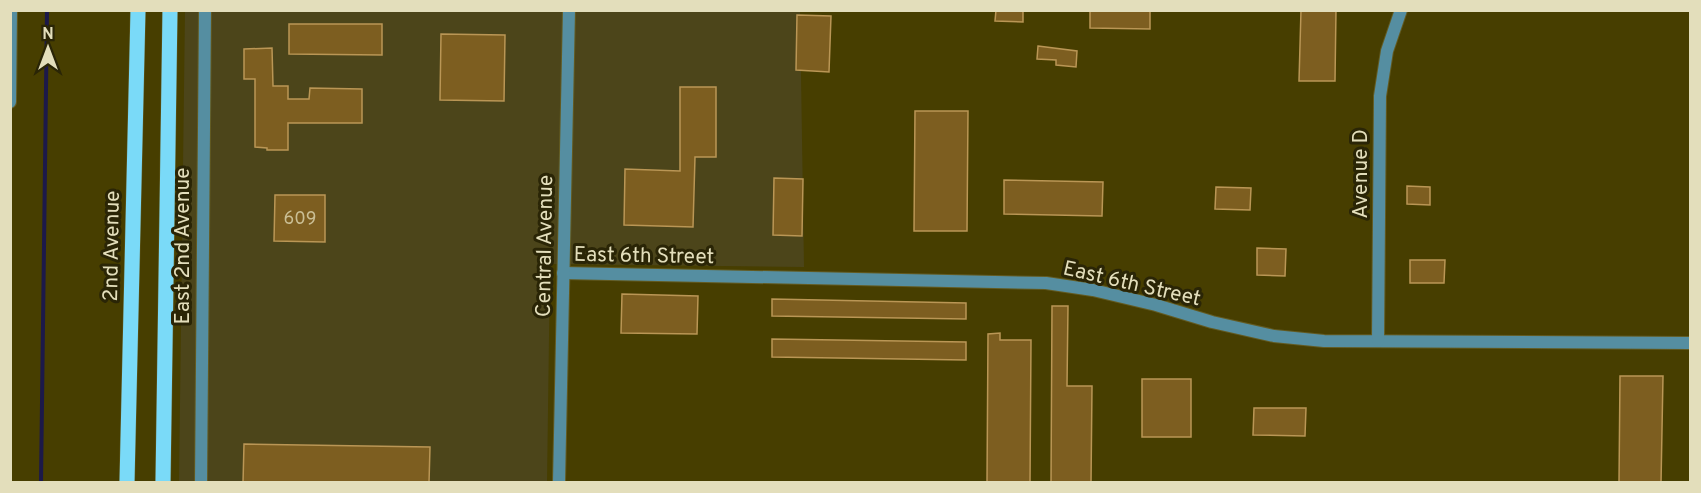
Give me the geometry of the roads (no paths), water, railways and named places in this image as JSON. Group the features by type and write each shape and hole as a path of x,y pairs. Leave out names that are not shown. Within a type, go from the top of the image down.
{"main road":[{"name":"2nd Avenue","path":"127,483 138,10"},
{"path":"162,483 170,10"}],"street":[{"path":"10,102 11,10"},
{"name":"East 2nd Avenue","path":"201,483 205,10"},
{"name":"Central Avenue","path":"559,483 568,10"},
{"name":"Avenue D","path":"1378,341 1380,96 1387,51 1401,10"},
{"name":"East 6th Street","path":"563,273 1046,284 1093,290 1274,336 1324,341 1690,343"}],"waterway":[{"path":"41,482 47,10"}]}
